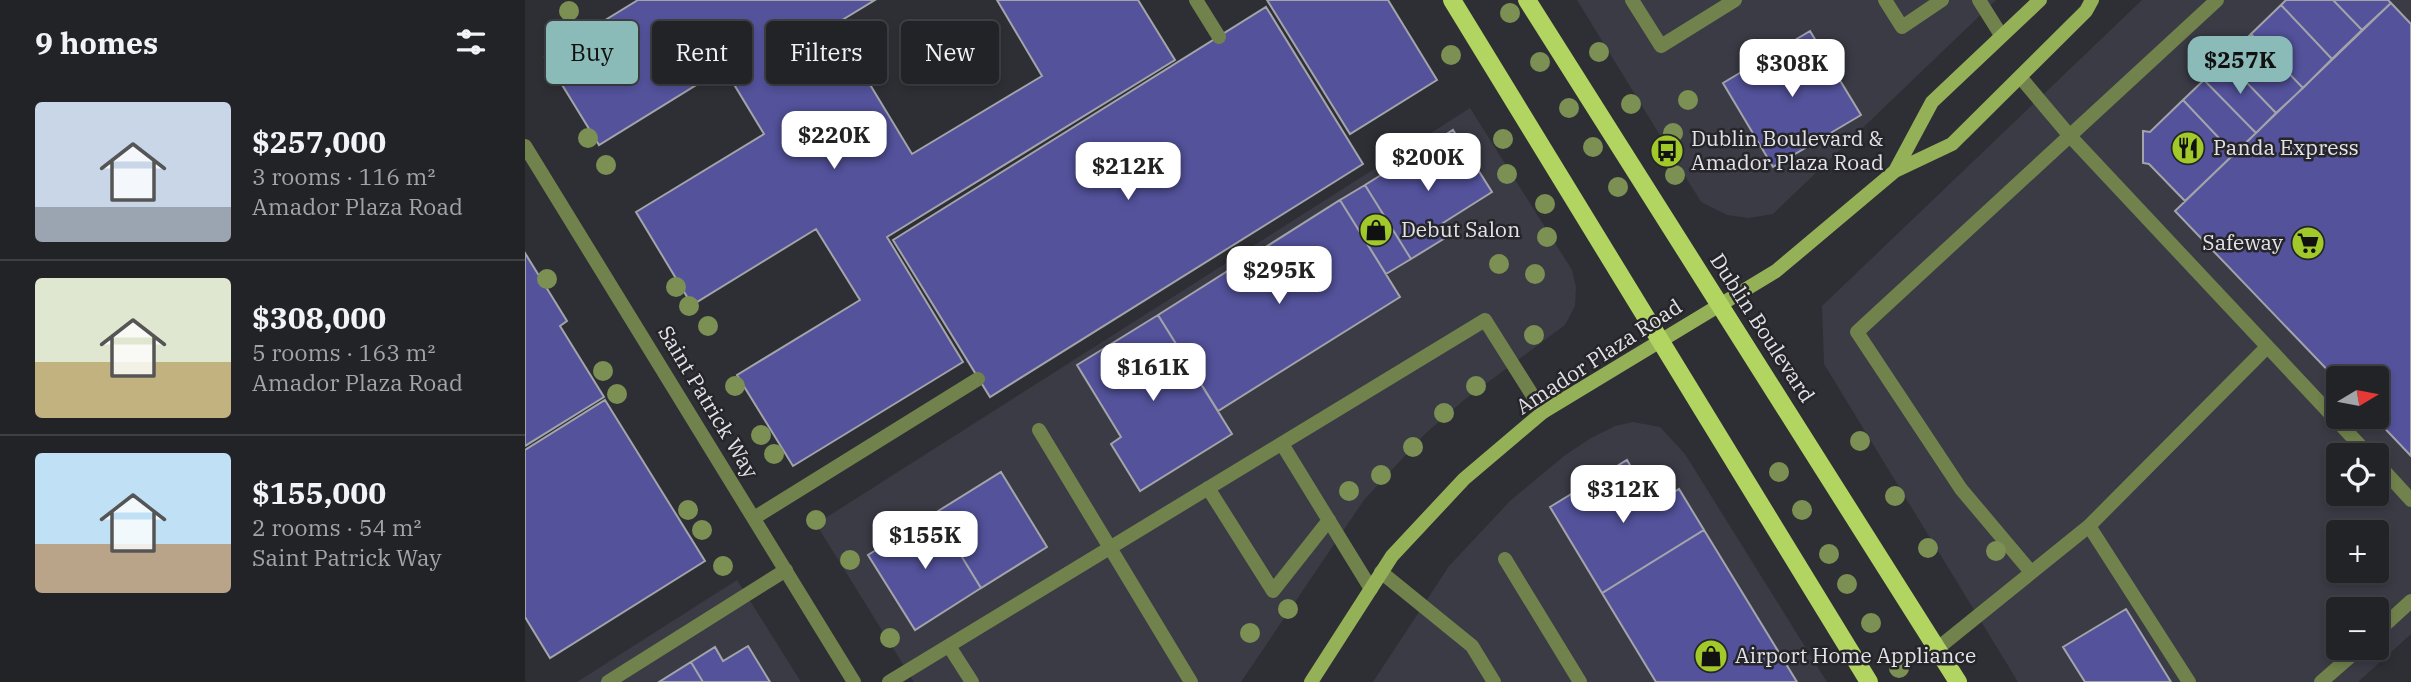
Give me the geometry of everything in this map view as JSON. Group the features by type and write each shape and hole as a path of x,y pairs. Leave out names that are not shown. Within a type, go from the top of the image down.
{"main road":[{"path":"1452,0 1869,682"},
{"name":"Dublin Boulevard","path":"1527,0 1958,682"}],"street":[{"path":"1196,0 1219,37"},
{"path":"1632,0 1661,46 1735,0"},
{"path":"1885,0 1902,27 1942,0"},
{"path":"1979,0 2001,35"},
{"name":"Amador Plaza Road","path":"1895,172 1932,102 2040,0"},
{"name":"Amador Plaza Road","path":"1311,682 1392,556 1464,479 1543,412 1776,271 1895,172 1952,144 2021,78 2086,11 2092,0"},
{"path":"2031,572 1961,489 1857,332 2217,0"},
{"path":"2021,78 2069,135 2358,443"},
{"name":"Saint Patrick Way","path":"525,146 854,682"},
{"path":"889,682 1485,320 1543,412"},
{"path":"1938,648 2089,526 2267,347"},
{"path":"754,518 978,379"},
{"path":"1039,430 1191,682"},
{"path":"1282,444 1371,589"},
{"path":"2389,476 2411,500"},
{"path":"1208,488 1273,591 1329,520"},
{"path":"2089,526 2189,682"},
{"path":"1505,559 1580,682"},
{"path":"608,682 786,570"},
{"path":"1381,572 1472,646 1494,682"},
{"path":"2389,621 2411,601"},
{"path":"949,646 972,682"},
{"path":"2321,682 2346,660"}],"shaded area":[{"path":"1577,0 1996,0 1773,214 1749,218 1727,215 1701,202"},
{"path":"2142,0 2411,0 2411,634 2389,654 2389,597 2326,597 2326,660 2382,660 2358,682 2018,682 1824,364 1822,306"},
{"path":"1470,108 1572,270 1576,287 1575,306 1565,325 1464,400 1425,434 1364,500 1241,682 914,682 816,524"},
{"path":"1633,422 1660,427 1685,454 1827,682 1373,682 1449,566 1511,500 1564,456 1591,438 1615,426"},
{"path":"737,580 801,682 577,682"}],"building":[{"path":"638,0 875,0 841,21 766,21 766,84 870,84 912,154 1042,76 997,0 1138,0 1175,60 887,237 963,362 793,466 737,375 860,300 816,229 692,305 636,212 764,134 734,84 752,84 752,21 652,21 652,84 698,84 599,145 562,84 638,84 638,21 604,21"},
{"path":"1267,0 1388,0 1437,80 1350,134"},
{"path":"2286,0 2333,0 2362,30 2332,59 2281,5"},
{"path":"2333,0 2388,0 2391,3 2362,30"},
{"name":"Safeway","path":"2391,3 2411,24 2411,456 2385,429 2389,429 2389,366 2326,366 2326,368 2175,211"},
{"path":"2281,5 2332,59 2303,88 2251,34"},
{"path":"1266,7 1363,164 990,397 893,240"},
{"path":"1810,31 1861,115 1773,167 1723,83"},
{"path":"2251,34 2303,88 2276,113 2225,60"},
{"path":"2225,60 2276,113 2256,133 2204,80"},
{"path":"2204,80 2256,133 2234,154 2183,100"},
{"path":"2183,100 2234,154 2185,201 2149,164 2143,163 2143,131 2150,132"},
{"path":"1453,130 1492,192 1443,223 1450,235 1411,259 1365,185"},
{"name":"Debut Salon","path":"1365,185 1411,259 1386,274 1340,200"},
{"path":"1340,200 1400,297 1218,411 1158,315"},
{"path":"525,253 567,321 560,326 604,397 525,446"},
{"path":"1158,315 1232,434 1140,491 1111,444 1121,437 1077,365"},
{"path":"605,400 705,561 550,658 525,617 525,450"},
{"path":"1627,460 1653,505 1679,489 1704,530 1602,593 1550,507"},
{"path":"1001,472 1047,547 981,588 935,513"},
{"path":"935,513 981,588 915,630 868,555"},
{"path":"1704,530 1797,682 1656,682 1602,593"},
{"path":"2126,609 2171,682 2085,682 2063,647"},
{"path":"748,646 770,682 703,682 691,662 715,647 723,661"},
{"path":"691,662 703,682 659,682"}],"place":[{"name":"Panda Express","path":"2188,148"},
{"name":"Dublin Boulevard & Amador Plaza Road","path":"1667,151"},
{"name":"Debut Salon","path":"1376,230"},
{"name":"Safeway","path":"2308,243"},
{"name":"Airport Home Appliance","path":"1711,656"}]}
